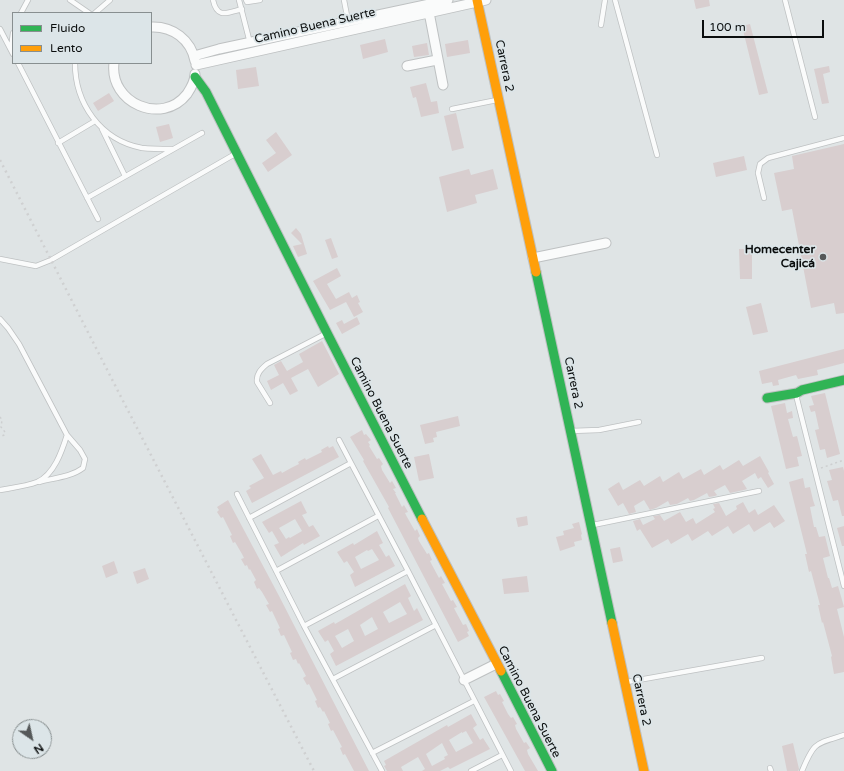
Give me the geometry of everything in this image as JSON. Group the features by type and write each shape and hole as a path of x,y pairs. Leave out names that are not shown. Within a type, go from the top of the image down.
{"street":[{"name":"Camino Buena Suerte","path":"428,9 448,0"},
{"name":"Camino Buena Suerte","path":"195,61 428,9 480,1"},
{"name":"Carrera 2","path":"480,1 499,100 644,771"},
{"path":"428,9 443,85"},
{"name":"Camino Buena Suerte","path":"195,61 250,43 349,26"},
{"path":"114,64 115,80 122,93 132,103 145,108 160,109 174,105 180,101 190,90 195,77 195,61 188,43 177,34 164,28 152,27"},
{"path":"407,66 437,60"},
{"name":"Camino Buena Suerte","path":"195,77 206,92 327,333 552,771"},
{"path":"533,258 606,242"},
{"path":"767,398 797,393 802,390 844,380"},
{"path":"464,680 496,664"}],"lane":[{"path":"22,12 28,0"},
{"path":"70,0 88,12"},
{"path":"96,12 110,0"},
{"path":"213,0 214,7 217,11 224,14 242,9"},
{"path":"239,0 250,43"},
{"path":"246,0 247,2 260,0"},
{"path":"344,0 349,26"},
{"path":"601,25 605,0"},
{"path":"615,0 657,155"},
{"path":"785,0 815,117"},
{"path":"0,29 12,52"},
{"path":"18,64 98,219"},
{"path":"75,64 75,73 79,92 87,110 101,127 126,143 141,148 172,149"},
{"path":"452,109 499,100"},
{"path":"58,143 95,121"},
{"path":"101,127 125,176"},
{"path":"87,198 202,133"},
{"path":"764,198 758,173 760,164 768,158 844,138"},
{"path":"0,259 36,266 56,257 236,154"},
{"path":"0,319 19,344 67,435 80,450 85,459 83,468 77,473 0,490"},
{"path":"270,403 257,382 259,371 266,364 327,333"},
{"path":"797,393 797,399 842,569 844,586"},
{"path":"571,431 599,430 638,422"},
{"path":"38,482 52,469 62,451 67,435"},
{"path":"339,440 511,771"},
{"path":"249,518 351,464"},
{"path":"591,525 759,491"},
{"path":"237,494 304,626 382,771"},
{"path":"276,571 378,516"},
{"path":"304,626 408,571"},
{"path":"333,680 436,625"},
{"path":"625,682 762,658"},
{"path":"372,753 474,701"},
{"path":"802,771 810,751 816,745 844,735"},
{"path":"471,771 502,755"}],"path":[{"path":"0,418 2,420 0,426 5,432 4,435 0,437"},
{"path":"815,469 823,468 844,460"}],"building":[{"path":"694,0 709,0 710,6 696,9"},
{"path":"750,24 768,93 759,95 742,26"},
{"path":"385,39 388,52 363,59 360,45"},
{"path":"468,40 470,53 447,57 445,44"},
{"path":"427,43 429,55 414,57 412,46"},
{"path":"829,66 830,72 823,74 829,103 822,104 814,69"},
{"path":"256,67 259,86 238,89 236,70"},
{"path":"426,83 431,102 437,101 439,113 421,117 416,97 413,98 410,87"},
{"path":"109,93 114,101 98,111 93,103"},
{"path":"456,113 464,148 452,151 444,116"},
{"path":"169,124 173,138 160,142 156,127"},
{"path":"276,132 292,155 268,172 262,163 276,153 266,140"},
{"name":"Homecenter Cajicá","path":"844,144 844,313 836,314 834,303 811,308 792,209 782,211 774,173 794,169 792,156"},
{"path":"744,156 747,170 716,177 713,163"},
{"path":"469,169 471,175 493,169 498,189 475,195 477,203 447,212 439,177"},
{"path":"296,228 301,234 307,254 298,257 293,246 302,244 291,233"},
{"path":"331,238 338,257 332,259 325,240"},
{"path":"739,249 752,249 752,279 740,279"},
{"path":"337,268 341,276 327,284 336,299 349,292 352,298 357,295 360,302 358,303 363,312 354,317 346,302 330,310 313,281"},
{"path":"761,303 768,332 753,335 746,307"},
{"path":"357,317 360,324 342,334 336,323 342,320 344,324"},
{"path":"322,341 339,374 318,387 308,369 291,378 298,391 290,395 283,383 271,390 267,381 279,375 274,365 281,361 287,371 303,362 299,354"},
{"path":"844,349 844,363 817,370 818,375 798,379 796,375 778,380 779,385 773,386 772,382 762,384 759,371"},
{"path":"825,393 840,454 827,458 825,449 820,450 815,430 819,429 815,411 811,412 809,406 814,405 811,396"},
{"path":"785,403 787,413 792,411 793,418 788,419 793,437 797,436 802,456 797,457 799,466 786,469 771,406"},
{"path":"458,416 460,426 436,432 437,437 433,438 434,442 425,444 420,425"},
{"path":"362,430 364,435 366,434 371,440 368,442 370,445 369,446 377,459 379,458 383,464 381,466 382,470 390,483 392,481 396,488 393,489 402,507 404,505 408,512 405,513 415,531 417,529 420,536 418,538 419,541 427,554 429,553 432,560 430,561 439,578 441,576 445,583 442,584 451,601 453,600 457,607 454,608 463,625 466,624 469,631 467,632 469,636 458,642 388,508 389,507 350,437"},
{"path":"328,446 329,448 333,446 339,457 252,503 246,491 251,488 249,486 264,478 252,459 261,454 273,475 281,471 282,473 299,464 298,462 305,458 306,460 322,452 321,450"},
{"path":"429,454 434,478 419,481 414,457"},
{"path":"760,456 774,484 768,488 761,477 758,479 755,473 742,481 747,489 744,490 730,493 725,485 714,491 717,495 715,496 709,497 707,493 694,500 690,501 688,498 677,504 670,505 668,501 650,510 644,500 634,506 636,512 629,514 623,503 618,506 608,489 619,482 623,490 640,480 644,486 660,476 663,482 679,472 683,479 701,469 704,475 720,465 723,470 739,460 743,466"},
{"path":"843,467 844,516 842,516 838,500 833,501 827,481 832,480 829,470"},
{"path":"803,478 805,488 810,487 815,506 810,507 814,527 816,527 819,537 825,536 830,556 823,558 828,578 832,588 838,586 844,607 837,609 844,637 844,672 834,674 832,656 823,622 822,623 818,605 820,605 811,571 809,572 805,554 807,554 789,482"},
{"path":"228,500 369,771 354,771 345,754 343,755 340,748 342,747 333,730 331,731 328,724 330,723 324,711 323,712 320,707 318,708 315,701 317,700 309,684 307,685 303,678 306,676 296,659 293,660 290,653 292,652 284,635 281,636 278,629 280,628 272,611 270,612 266,605 269,604 259,588 257,589 254,582 256,580 250,569 249,570 247,565 245,566 241,559 244,558 235,542 233,543 230,536 232,535 223,517 221,518 217,512 219,510 217,507"},
{"path":"301,501 307,513 302,515 309,527 313,525 320,536 304,545 303,543 281,557 274,545 279,543 272,531 269,533 262,522","holes":["295,519 302,531 286,539 279,528"]},
{"path":"743,502 749,513 755,509 758,515 774,505 785,521 774,528 770,522 754,532 749,524 733,534 728,526 712,536 708,531 692,541 688,534 671,544 668,539 652,548 640,529 637,531 633,521 640,519 643,525 655,519 653,516 660,515 664,521 680,512 686,522 693,518 696,524 715,512 713,509 715,508 713,504 719,503 726,516 737,509 736,506"},
{"path":"527,516 528,525 518,527 516,518"},
{"path":"579,522 582,540 574,542 575,546 560,551 556,537 564,535 563,531 574,528 572,524"},
{"path":"844,526 844,546 842,546 837,528"},
{"path":"377,531 383,543 379,545 386,557 389,555 395,566 355,587 350,575 354,572 347,561 344,563 337,552 353,543 354,545","holes":["372,549 379,560 361,569 355,557 367,550"]},
{"path":"620,547 623,561 613,563 610,549"},
{"path":"114,561 118,573 106,578 102,566"},
{"path":"145,568 149,579 137,584 133,572"},
{"path":"527,576 529,592 504,594 502,579"},
{"path":"405,584 411,596 408,598 414,611 417,608 423,620 336,666 330,654 334,651 328,640 325,642 318,631 334,622 335,624","holes":["400,602 407,614 389,623 383,612","372,617 378,629 365,636 360,625","348,629 354,641 342,648 335,636"]},
{"path":"496,691 498,695 500,694 504,701 502,702 508,714 511,718 513,717 517,724 515,725 516,729 524,743 526,742 530,748 527,750 528,754 538,771 525,771 484,697"},
{"path":"471,714 477,725 473,728 480,740 483,738 490,749 450,769 448,767 440,771 422,771 425,769 418,757 401,767 403,771 387,771 384,766 386,765 384,761 447,725 448,727","holes":["466,731 473,743 456,752 449,740","442,743 448,755 444,757 445,759 432,766 426,754"]},
{"path":"793,743 799,769 798,771 787,771 782,746"}],"railway":[{"path":"0,160 314,771"}],"traffic: fast":[{"path":"195,77 206,92 422,519"},
{"path":"536,272 612,623"},
{"path":"767,398 797,393 802,390 844,380"},
{"path":"501,671 552,771"}],"traffic: slow":[{"path":"477,0 536,272"},
{"path":"422,519 501,671"},
{"path":"612,623 644,771"}],"place":[{"name":"Homecenter Cajicá","path":"823,257"}]}
